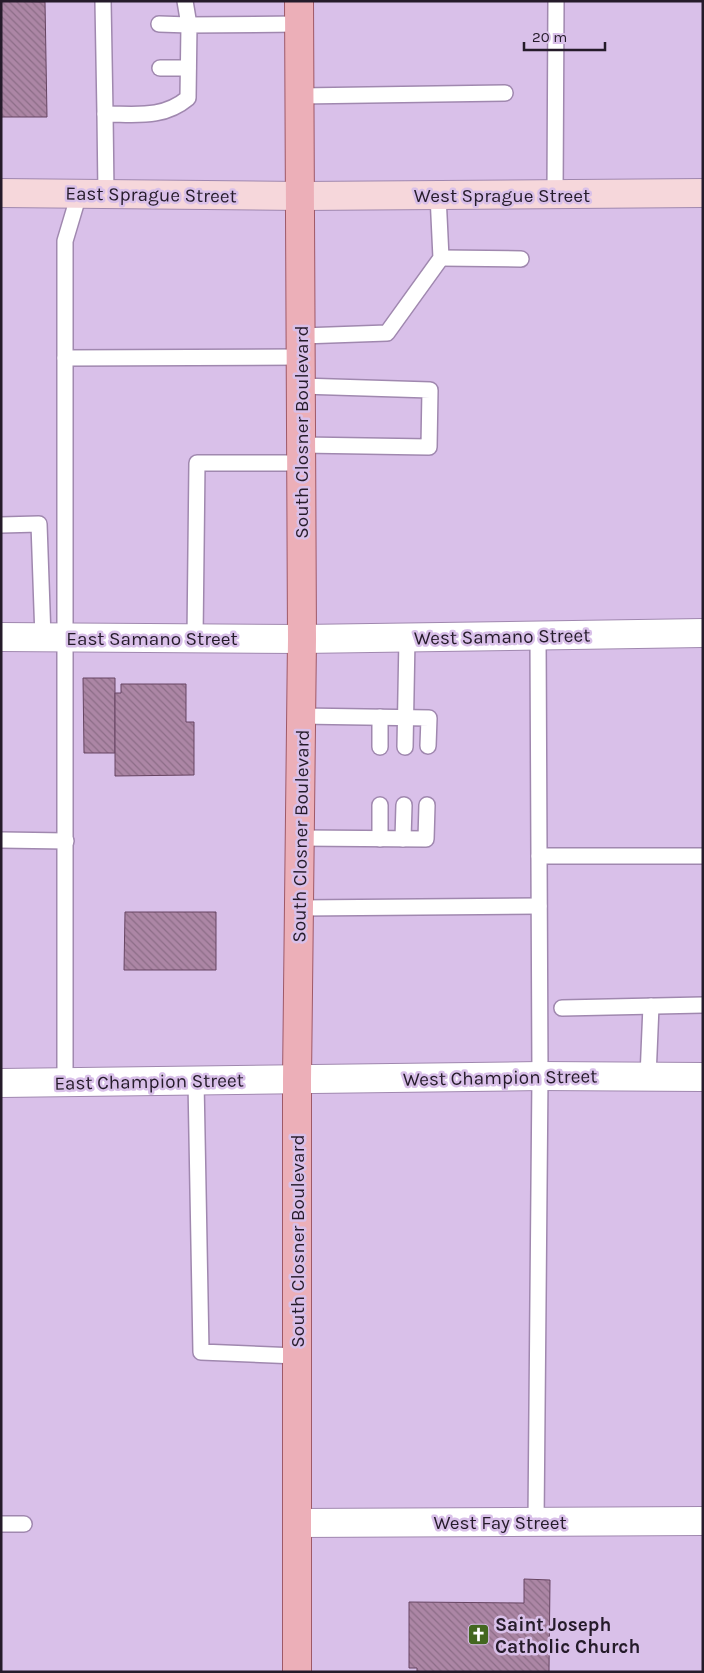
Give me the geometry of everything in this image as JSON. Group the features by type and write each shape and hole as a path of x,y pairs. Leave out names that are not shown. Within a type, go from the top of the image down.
{"main road":[{"name":"South Closner Boulevard","path":"297,1672 297,1080 302,639 299,13"}],"street":[{"name":"East Sprague Street","path":"1,193 301,196"},
{"name":"West Sprague Street","path":"301,196 703,193"},
{"name":"West Samano Street","path":"302,639 703,633"},
{"name":"East Samano Street","path":"1,637 302,639"},
{"name":"West Champion Street","path":"297,1080 540,1076 703,1077"},
{"name":"East Champion Street","path":"1,1083 297,1080"},
{"name":"West Fay Street","path":"297,1523 703,1521"}],"lane":[{"path":"103,1 109,24 110,68 105,114 106,194"},
{"path":"105,114 158,114 176,108 188,98 189,25 185,1"},
{"path":"555,194 556,1"},
{"path":"159,24 189,25 299,13"},
{"path":"160,68 188,68"},
{"path":"300,96 505,93"},
{"path":"55,638 65,358 65,241 79,194"},
{"path":"65,358 302,347 387,333 441,258 438,195"},
{"path":"441,258 520,259"},
{"path":"195,638 197,463 301,454 429,448 430,390 301,386"},
{"path":"1,525 39,524 55,638 66,841 65,1082"},
{"path":"536,1522 540,1076 538,635"},
{"path":"405,747 407,638"},
{"path":"301,716 429,718 428,746"},
{"path":"380,717 380,747"},
{"path":"380,805 380,839"},
{"path":"403,839 404,805"},
{"path":"300,838 426,839 426,805"},
{"path":"1,840 66,841"},
{"path":"539,856 703,856"},
{"path":"427,908 441,896"},
{"path":"475,896 488,907"},
{"path":"300,908 539,906"},
{"path":"562,1008 703,1005"},
{"path":"648,1077 651,1006"},
{"path":"196,1081 201,1352 297,1356"},
{"path":"1,1524 24,1524"}],"building":[{"path":"1,1 45,2 47,117 1,117"},
{"path":"83,678 115,678 115,753 84,753"},
{"path":"121,684 186,684 186,722 194,722 194,775 115,776 115,693 121,693"},
{"path":"125,912 216,912 216,970 124,970"},
{"name":"Saint Joseph Catholic Church","path":"524,1579 550,1580 549,1672 417,1672 417,1668 409,1668 409,1602 524,1603"}],"place":[{"name":"Saint Joseph Catholic Church","path":"479,1635"}]}
